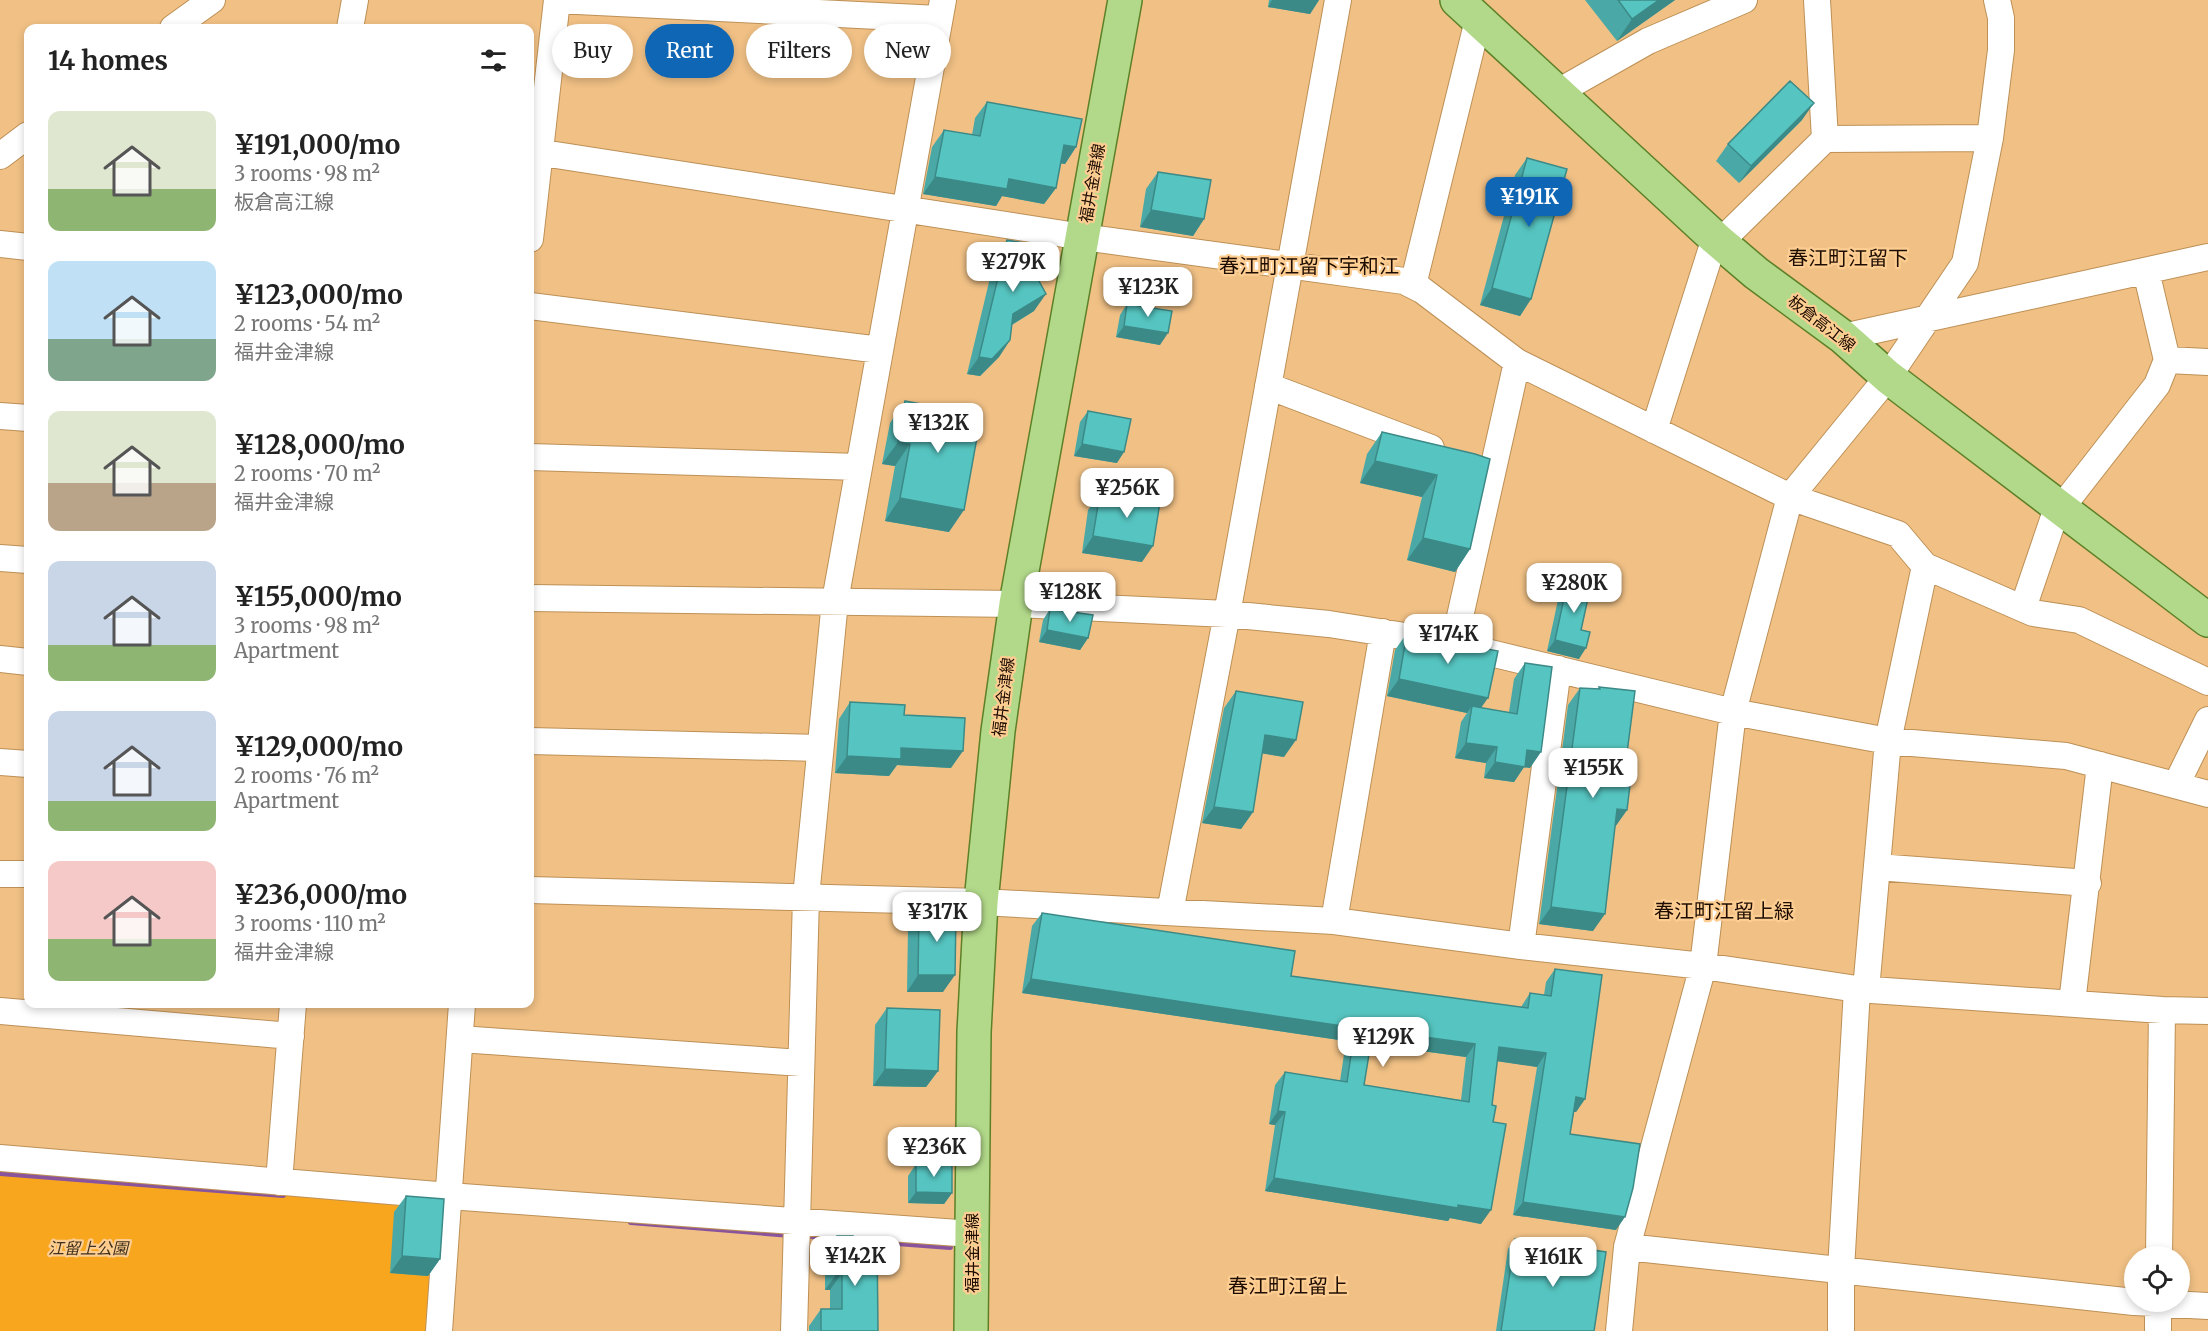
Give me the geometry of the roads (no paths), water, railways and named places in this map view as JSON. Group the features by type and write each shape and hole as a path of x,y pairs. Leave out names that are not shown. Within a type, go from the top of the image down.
{"main road":[{"name":"福井金津線","path":"971,1331 974,1032 981,902 998,731 1016,604 1125,0"},
{"name":"板倉高江線","path":"1468,10 1717,240 1756,273 1843,337 1888,377 2208,620"}],"street":[{"path":"179,24 212,0"},
{"path":"351,24 355,0"},
{"path":"794,1331 806,897 835,601 905,209 941,9 557,0 534,152 905,209 1083,237 1404,281 1422,290 1517,362 1790,497 1898,534 1925,566 2033,613 2079,620 2208,682"},
{"path":"1170,912 1227,614 1338,0"},
{"path":"1817,0 1825,139"},
{"path":"1619,1331 1627,1247 1703,966 1733,712 1790,497 1888,377 1965,263 1990,138 2001,50 2001,18 1996,0"},
{"path":"1558,92 1648,41 1726,3"},
{"path":"1413,285 1468,10"},
{"path":"0,156 24,138"},
{"path":"1654,430 1717,240 1825,139 1990,138"},
{"path":"0,244 24,247"},
{"path":"1843,337 2208,257"},
{"path":"2024,609 2054,518 2157,385 2167,360 2146,271"},
{"path":"534,307 880,350"},
{"path":"2167,360 2208,362"},
{"path":"1449,643 1457,630 1470,463 1517,362"},
{"path":"1268,386 1470,463"},
{"path":"0,416 24,418"},
{"path":"534,458 859,467"},
{"path":"0,558 24,560"},
{"path":"1841,1331 1841,1270 1861,990 1877,867 1888,741 1925,566"},
{"path":"534,598 1016,604 1227,614 1329,624 1449,643 1733,712 1888,741 2066,756 2208,794"},
{"path":"1334,921 1383,632"},
{"path":"0,659 24,662"},
{"path":"1521,946 1558,669"},
{"path":"2176,785 2208,720"},
{"path":"534,741 820,748"},
{"path":"0,762 24,764"},
{"path":"2072,1003 2088,883 2100,765"},
{"path":"1877,867 2088,883"},
{"path":"0,873 24,874"},
{"path":"534,890 981,902 1334,921 1521,946 1703,966 1861,990 2208,1011"},
{"path":"279,1182 293,1008"},
{"path":"439,1331 462,1008"},
{"path":"2159,1246 2162,1010"},
{"path":"0,1011 291,1036"},
{"path":"460,1039 801,1063"},
{"path":"0,1158 449,1196 972,1234"},
{"path":"1627,1247 2124,1301"},
{"path":"2190,1305 2208,1306"},
{"path":"2150,1312 2158,1331"}],"waterway":[{"path":"0,1173 283,1195"},
{"path":"631,1222 791,1235"},
{"path":"801,1235 842,1239"},
{"path":"870,1241 950,1247"}],"district":[{"name":"春江町江留下","path":"1848,257"},
{"name":"春江町江留下宇和江","path":"1309,265"},
{"name":"春江町江留上緑","path":"1724,910"},
{"name":"春江町江留上","path":"1288,1285"}],"park label":[{"name":"江留上公園","path":"88,1248"}]}
